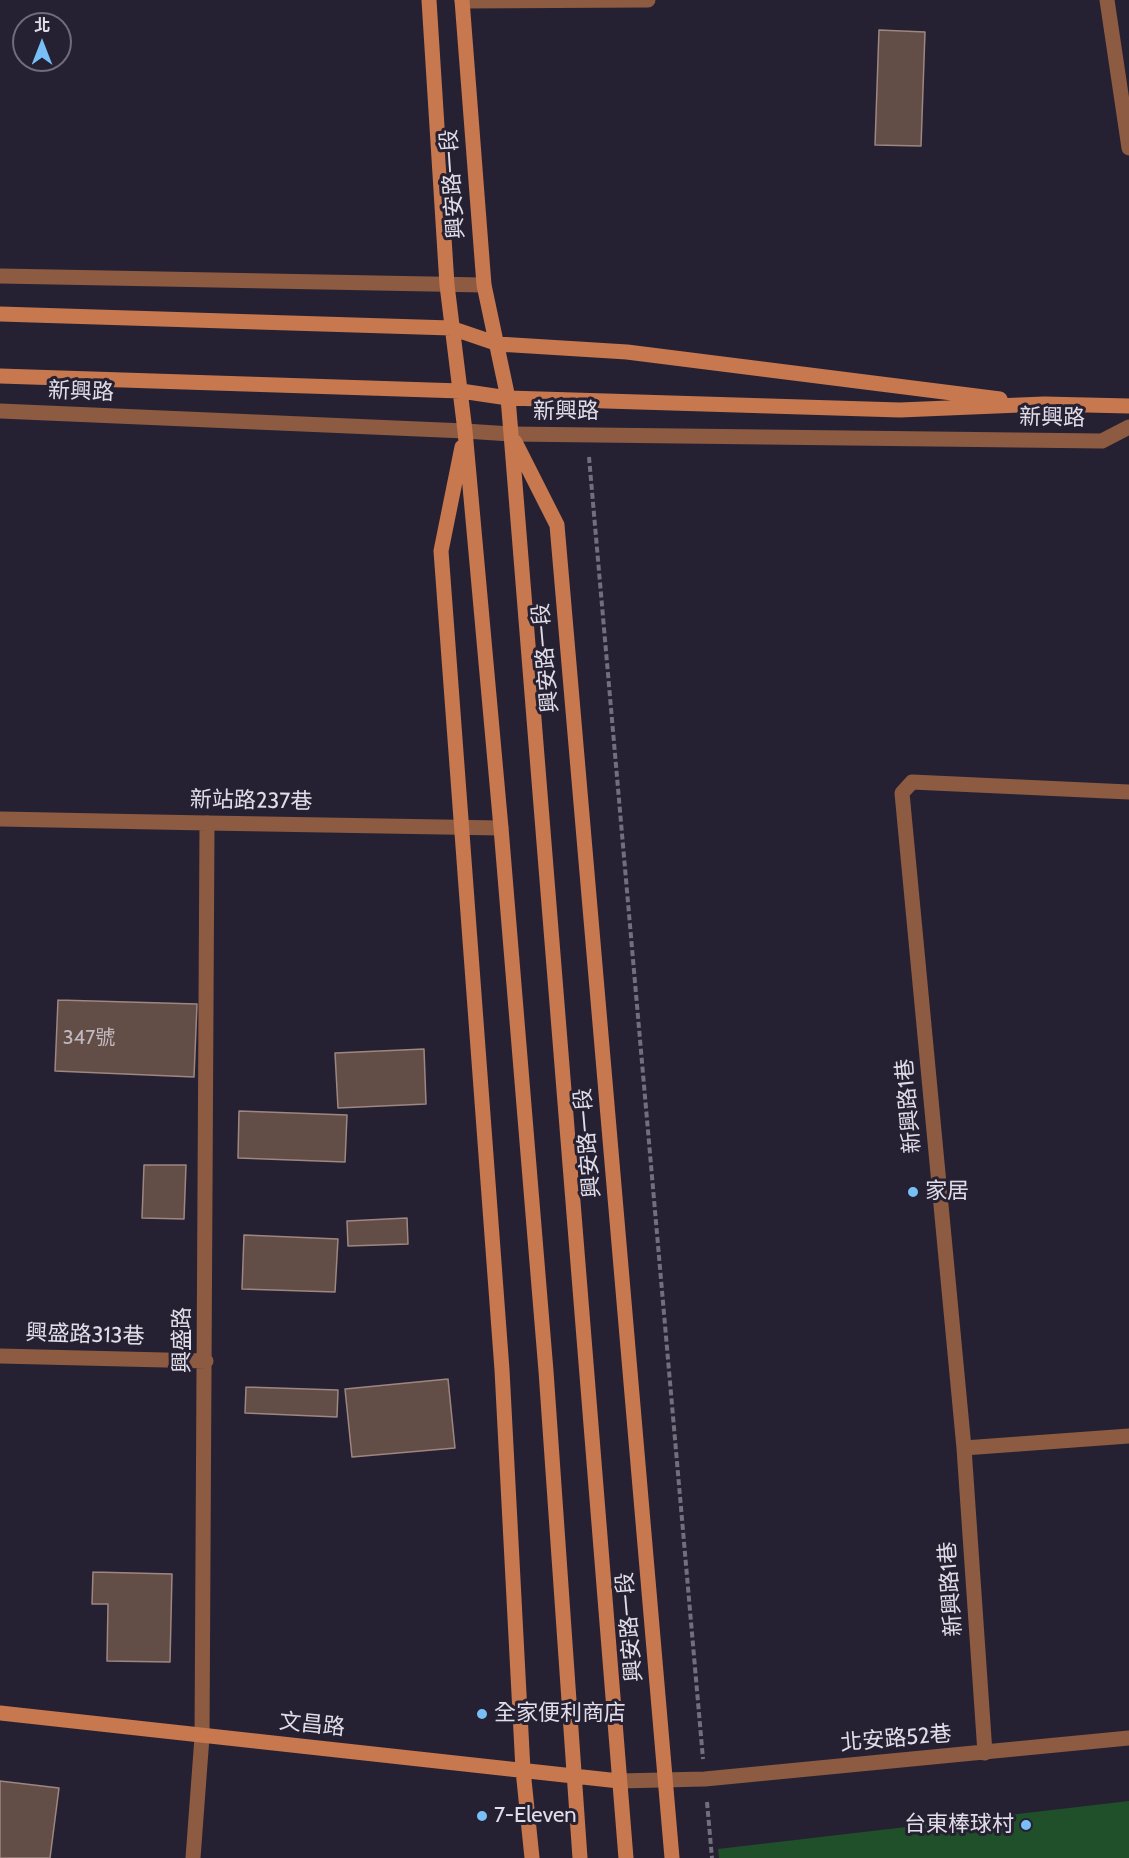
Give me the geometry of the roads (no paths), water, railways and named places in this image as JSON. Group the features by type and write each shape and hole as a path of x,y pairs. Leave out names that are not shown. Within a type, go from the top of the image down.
{"street":[{"name":"興安路一段","path":"429,0 447,285 465,431 546,1371 580,1858"},
{"name":"興安路一段","path":"462,0 484,285 508,398 532,713 580,1266 626,1858"},
{"path":"462,0 648,0"},
{"path":"1107,0 1129,148"},
{"path":"0,276 484,285"},
{"name":"新興路","path":"0,314 451,328 498,344 627,352 1044,404"},
{"name":"新興路","path":"0,376 461,391 508,398 900,410 1044,404 1129,406"},
{"name":"新興路","path":"0,411 511,434 1102,441 1129,428"},
{"name":"興安路一段","path":"465,431 441,551 502,1370 523,1770 532,1858"},
{"name":"興安路一段","path":"511,434 557,525 672,1858"},
{"name":"新興路1巷","path":"985,1753 964,1448 902,793 912,782 1129,792"},
{"name":"新站路237巷","path":"0,819 501,828"},
{"name":"興盛路","path":"193,1858 202,1737 206,1361 207,823"},
{"name":"興盛路313巷","path":"0,1356 206,1361"},
{"path":"964,1448 1129,1436"},
{"name":"文昌路","path":"0,1713 202,1737 619,1780"},
{"name":"北安路52巷","path":"619,1780 705,1779 1129,1738"}],"place":[{"name":"家居","path":"913,1192"},
{"name":"全家便利商店","path":"482,1714"},
{"name":"7-Eleven","path":"482,1816"},
{"name":"台東棒球村","path":"1026,1825"}]}
